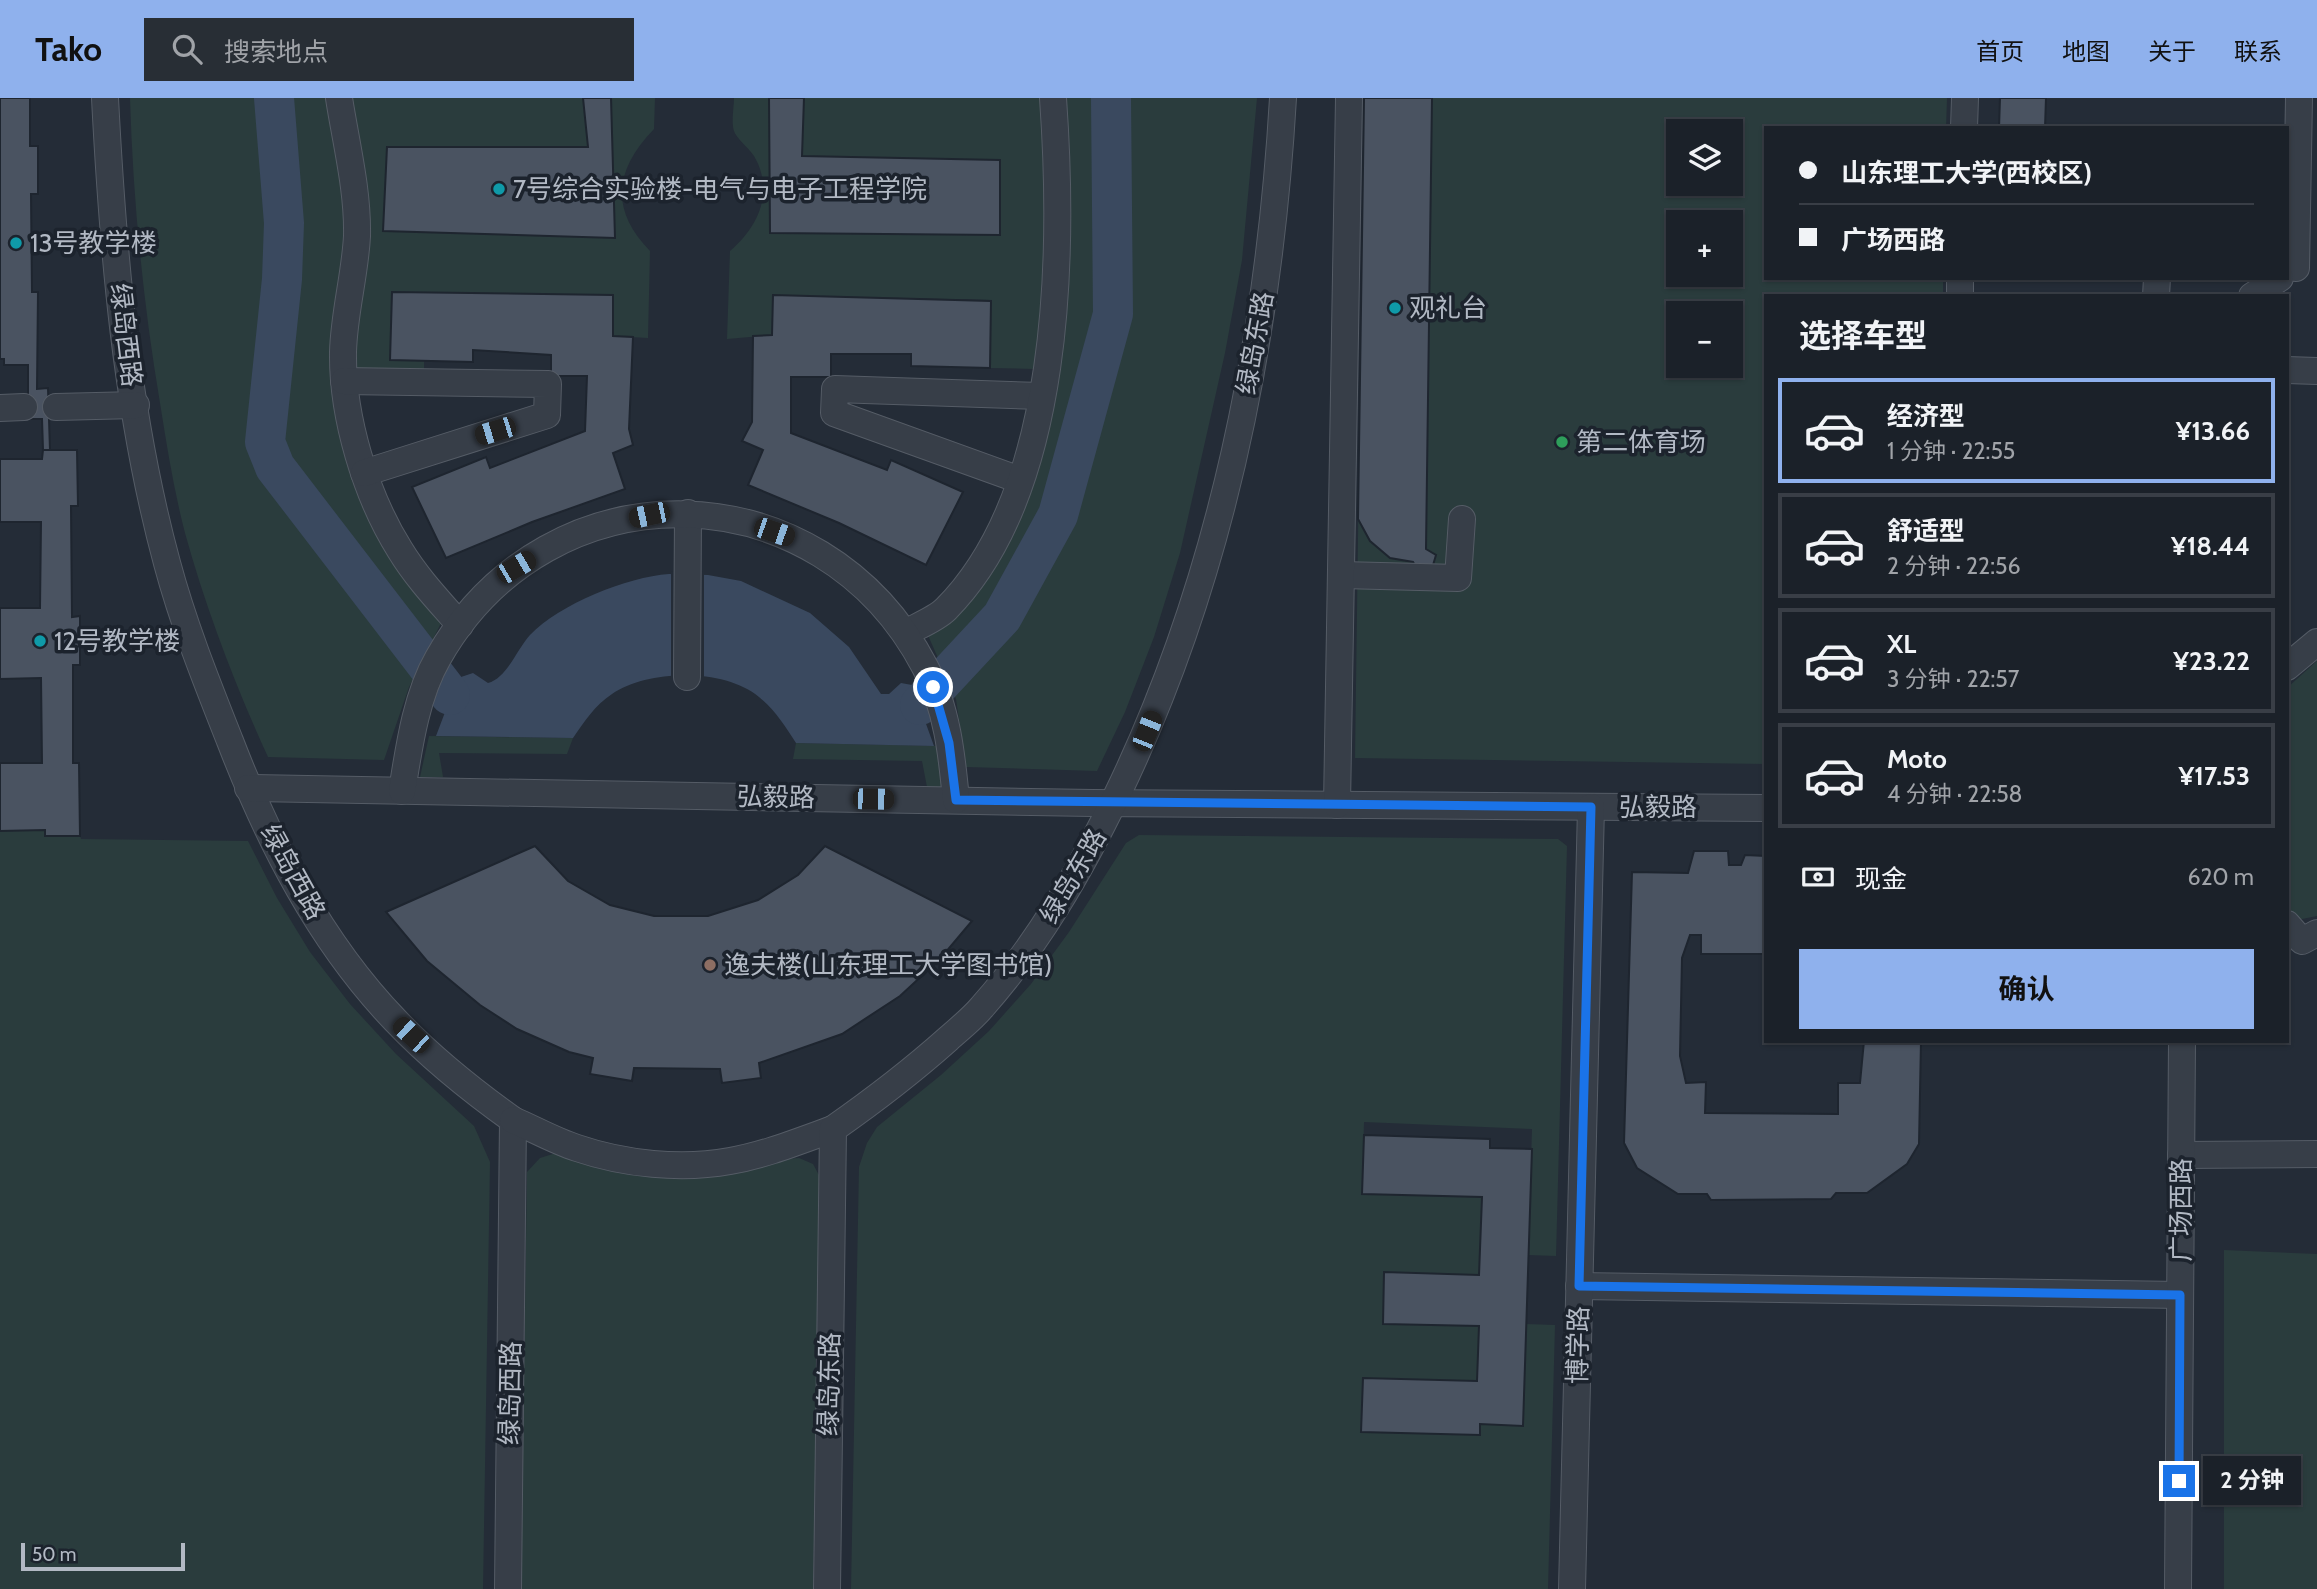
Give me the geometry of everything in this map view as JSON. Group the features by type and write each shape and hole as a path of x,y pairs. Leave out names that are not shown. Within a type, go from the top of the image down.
{"street":[{"name":"绿岛西路","path":"105,98 118,278 147,475 167,564 206,681 248,788 288,872 335,946 394,1020 453,1074 513,1120 508,1589"},
{"path":"339,98 354,190 357,236 343,353 344,381 354,438 380,515 400,551 460,625"},
{"path":"905,634 944,611 977,573 1004,524 1035,431 1053,308 1056,251 1053,98"},
{"name":"绿岛东路","path":"827,1589 833,1129 899,1083 981,1009 1040,934 1094,844 1138,752 1181,647 1212,551 1240,428 1262,308 1278,183 1283,98"},
{"path":"1337,804 1349,98"},
{"path":"1964,126 1965,98"},
{"path":"2295,269 2299,98"},
{"path":"2255,294 2277,280"},
{"path":"2289,370 2317,371"},
{"path":"344,381 548,384 547,415 364,473"},
{"path":"1020,480 834,413 835,389 1041,396"},
{"path":"56,407 135,405"},
{"path":"687,677 688,513"},
{"path":"402,790 423,698 437,659 486,593 516,567 577,534 649,515 688,513 721,516 792,538 824,554 853,578 905,634 926,668 940,706 949,743 956,800"},
{"path":"1342,575 1458,578 1462,519"},
{"path":"2289,665 2317,642"},
{"name":"弘毅路","path":"248,788 1113,803 1764,808"},
{"name":"博学路","path":"1572,1589 1591,807"},
{"path":"2289,926 2302,940 2317,933"},
{"name":"广场西路","path":"2178,1589 2182,1043"},
{"path":"513,1120 576,1148 629,1162 676,1164 729,1161 833,1129"},
{"path":"2181,1155 2317,1154"},
{"path":"1579,1286 2180,1295"}],"shaded area":[{"path":"130,98 329,98 342,177 347,246 342,429 446,613 409,687 384,760 268,757 222,646 185,533 165,436 140,251"},
{"path":"346,98 655,98 654,129 631,159 622,189 628,220 650,251 648,338 613,336 613,295 393,292 390,360 424,361 424,371 351,369"},
{"path":"734,98 1047,98 1050,248 1035,369 990,368 990,300 773,295 772,335 727,339 730,251 749,231 763,196 760,169 754,156 734,131"},
{"path":"1060,98 1257,98 1242,260 1225,353 1180,553 1154,637 1125,712 1097,771 966,767 956,699 927,633 1033,464"},
{"name":"第二体育场","path":"1364,98 1947,98 1946,126 1764,126 1764,280 1943,280 1943,294 1764,294 1764,764 1355,758"},
{"path":"2317,661 2317,916 2297,920 2289,912 2289,686"},
{"path":"429,736 573,738 567,754 439,753 443,777 420,777"},
{"path":"796,743 943,746 946,787 927,787 922,761 793,759"},
{"path":"45,830 80,836 81,839 248,841 277,898 310,952 350,1004 396,1054 474,1126 490,1162 483,1589 0,1589 0,831"},
{"path":"1139,835 1558,839 1567,846 1556,1256 1528,1255 1532,1129 1364,1122 1362,1193 1482,1197 1479,1275 1385,1272 1383,1323 1479,1326 1477,1381 1363,1378 1361,1432 1479,1435 1480,1424 1523,1425 1526,1324 1555,1325 1548,1589 851,1589 859,1167 867,1143 877,1127 941,1075 989,1031 1031,984 1069,932 1126,843"},
{"path":"556,1153 586,1165 643,1175 697,1173 799,1158 813,1164 821,1179 813,1589 521,1589 527,1172 540,1158"},
{"path":"2224,1250 2317,1254 2317,1589 2224,1589"}],"water":[{"path":"669,574 708,575 741,581 810,613 849,647 881,694 889,694 901,683 912,685 934,746 796,743 784,724 759,697 727,681 686,675 645,680 612,694 595,709 573,738 436,736 458,678 473,673 488,683 495,680 530,635 558,613 614,586"}],"pier":[{"path":"671,571 704,572 704,678 671,678"}],"building":[{"name":"13号教学楼","path":"0,98 30,98 30,146 38,146 38,194 31,194 32,292 38,292 37,389 48,388 50,450 43,450 42,419 28,419 28,365 4,365 4,359 0,359"},
{"name":"7号综合实验楼-电气与电子工程学院","path":"583,98 611,98 615,238 383,231 387,147 588,147"},
{"path":"769,98 804,98 802,156 1000,160 1000,235 770,233"},
{"name":"观礼台","path":"1364,98 1432,98 1426,549 1436,555 1431,572 1418,571 1413,562 1390,558 1370,541 1358,519"},
{"path":"2000,98 2046,98 2045,126 1999,126"},
{"path":"392,292 613,295 613,336 633,337 629,429 633,445 613,453 625,489 532,522 446,558 412,487 486,457 490,468 585,431 587,376 551,376 551,355 473,350 473,362 390,360"},
{"path":"773,295 991,301 990,368 911,366 911,354 831,354 831,377 791,377 791,433 887,470 891,460 963,492 926,565 839,523 748,485 763,450 742,441 752,422 753,336 772,335"},
{"name":"12号教学楼","path":"43,450 77,450 78,506 71,506 72,617 80,616 80,665 73,665 73,763 79,763 80,836 45,836 45,830 0,831 0,763 42,763 41,678 0,679 0,608 40,608 41,522 0,522 0,459 42,459"},
{"path":"535,846 568,881 610,905 654,916 708,916 758,900 798,875 825,846 972,921 940,959 900,996 842,1034 759,1063 761,1078 722,1083 720,1069 634,1068 632,1081 590,1074 593,1058 569,1052 517,1029 480,1005 427,961 386,912"},
{"path":"1694,851 1728,851 1729,865 1741,865 1745,855 1764,856 1764,954 1701,954 1701,935 1690,935 1682,958 1680,1056 1686,1083 1706,1082 1705,1113 1838,1114 1838,1083 1860,1083 1864,1043 1921,1043 1919,1144 1907,1164 1867,1193 1836,1193 1831,1199 1711,1200 1707,1194 1678,1194 1637,1168 1624,1143 1632,872 1688,873"},
{"path":"1364,1135 1490,1139 1490,1148 1532,1149 1523,1426 1480,1424 1480,1435 1361,1432 1363,1378 1477,1381 1479,1326 1383,1324 1384,1272 1479,1275 1482,1197 1362,1194"}],"waterway":[{"path":"274,98 284,223 282,279 265,442 275,467 450,695"},
{"path":"920,705 1002,617 1058,515 1113,314 1111,98"}],"place":[{"name":"7号综合实验楼-电气与电子工程学院","path":"499,189"},
{"name":"13号教学楼","path":"16,243"},
{"name":"观礼台","path":"1395,308"},
{"name":"第二体育场","path":"1562,442"},
{"name":"12号教学楼","path":"40,641"},
{"name":"逸夫楼(山东理工大学图书馆)","path":"710,965"}],"route":[{"path":"933,687 949,743 956,800 1591,807 1579,1286 2180,1295 2179,1481"}]}
